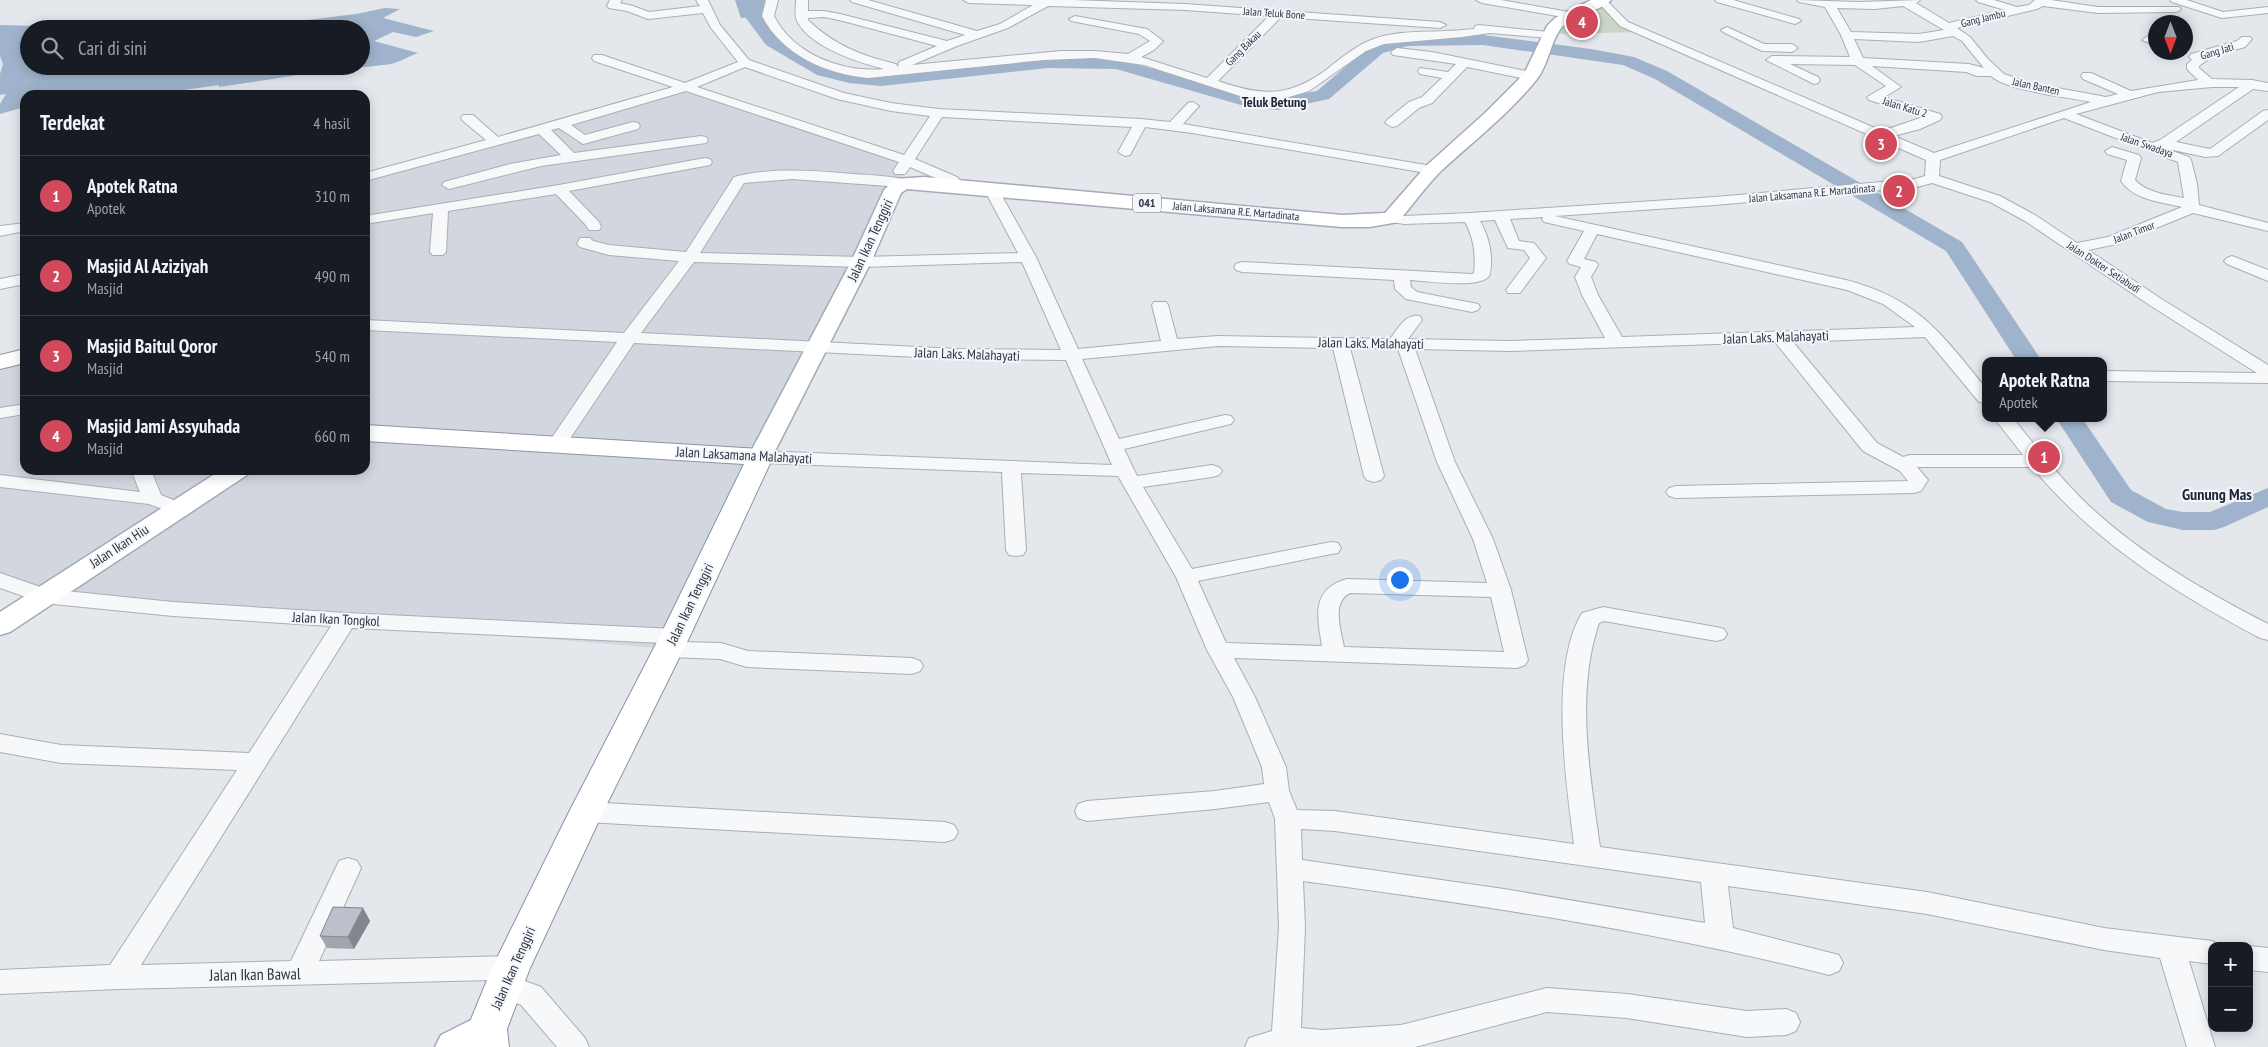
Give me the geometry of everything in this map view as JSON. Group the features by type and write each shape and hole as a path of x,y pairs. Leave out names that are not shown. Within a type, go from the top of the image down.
{"highway":[{"path":"0,362 20,357"},
{"name":"Jalan Laksamana Malahayati","path":"370,433 760,457"},
{"name":"Jalan Ikan Tenggiri","path":"477,1041 586,812 672,642 760,457"}],"main road":[{"path":"1391,218 1432,170 1491,117 1531,76 1547,42 1560,21 1602,1"},
{"name":"Jalan Laksamana R.E. Martadinata","path":"902,183 913,182 1342,221 1370,221 1391,218"},
{"name":"Jalan Ikan Tenggiri","path":"760,457 861,262 893,190 902,183"},
{"name":"Jalan Ikan Hiu","path":"0,625 43,596 164,504 227,475"}],"street":[{"path":"616,0 613,6 629,8 648,16 704,4 715,26 745,63 841,96 891,107 938,113 1141,122 1432,170"},
{"path":"772,0 768,16 778,33 801,51 843,71 868,74 898,69 1056,55 1097,54 1130,58 1209,83 1264,95 1280,96 1316,82 1358,51 1375,43 1394,38 1464,34 1490,29"},
{"path":"802,0 802,21 812,32 830,46 844,53 898,69 947,45 1004,26 1048,1"},
{"path":"856,0 977,35"},
{"name":"Jalan Teluk Bone","path":"969,0 1116,2 1199,8 1213,4 1278,14 1490,29 1547,42"},
{"path":"1482,0 1569,16"},
{"path":"1721,0 1795,21"},
{"path":"1803,0 1872,9 1910,1"},
{"path":"1982,0 2018,10"},
{"path":"2152,0 2222,15 2268,10"},
{"path":"1602,1 1624,24 1933,158 1934,174 1932,178"},
{"name":"Jalan Banten","path":"1910,1 1969,42 1994,72 2018,84 2103,100"},
{"path":"2042,1 2106,10 2175,5 2198,17 2218,20"},
{"name":"Gang Jambu","path":"1847,35 1930,37 2036,6 2042,1"},
{"path":"1092,2 1075,20 1143,31 1157,40 1150,47 1130,58"},
{"path":"1829,4 1847,35 1847,47 1858,61"},
{"path":"1755,20 1789,6"},
{"path":"1336,18 1344,7"},
{"path":"1191,21 1199,8"},
{"path":"1872,9 1894,37 1908,63"},
{"path":"801,15 824,14 840,16 947,45"},
{"name":"Gang Bakau","path":"1209,83 1278,14"},
{"path":"1311,32 1317,16"},
{"path":"971,63 1004,32 1004,26"},
{"path":"1727,30 1762,47 1805,48"},
{"path":"1930,37 1942,65"},
{"name":"Gang Jati","path":"2195,57 2241,44 2246,39"},
{"path":"1762,47 1772,60 1814,80"},
{"path":"1398,52 1465,62 1531,76"},
{"name":"Gang Jati","path":"2195,57 2201,60 2193,64 2193,69 2208,82"},
{"path":"598,58 906,160 952,180 958,186"},
{"path":"1772,60 1908,63 1969,68 1977,72 1994,72"},
{"name":"Jalan Katu 2","path":"1858,61 1895,87 1873,97 1936,117 1915,126 1882,135"},
{"path":"1392,123 1414,105 1425,102 1465,62"},
{"path":"370,176 561,124 686,87 745,63"},
{"path":"1424,71 1452,76"},
{"path":"2087,76 2128,94"},
{"name":"Jalan Banten","path":"1933,158 2103,100 2128,94 2208,82 2252,84 2268,87"},
{"path":"2151,148 2165,143 2252,84"},
{"path":"1172,127 1193,106"},
{"path":"902,183 897,176 938,113"},
{"name":"Jalan Swadaya","path":"2064,114 2184,160 2191,192 2191,206"},
{"path":"2165,143 2205,153 2213,152 2268,114"},
{"path":"468,118 495,142"},
{"path":"1125,152 1141,122"},
{"path":"561,124 583,140 633,126"},
{"path":"542,128 572,158"},
{"path":"449,185 513,169 572,158 701,140"},
{"path":"2112,151 2134,158 2128,181 2133,187 2191,206 2268,227"},
{"path":"370,219 559,189 705,162"},
{"path":"556,445 628,338 690,257 735,184 743,178 757,176 826,177 902,183"},
{"name":"Jalan Laksamana R.E. Martadinata","path":"1391,218 1404,220 1527,213 1749,205 1836,191 1920,183 1932,178"},
{"name":"Jalan Dokter Setiabudi","path":"1932,178 2006,204 2268,372"},
{"path":"559,189 592,222 594,227"},
{"path":"991,189 1028,257 1127,477 1186,577 1218,650 1244,697 1274,767 1277,791 1288,820 1292,927 1286,1040"},
{"name":"Jalan Timor","path":"2075,248 2112,240 2191,206"},
{"path":"438,252 441,208"},
{"path":"1527,213 1757,264 1863,290 1900,307 1928,332 1982,394"},
{"path":"1501,215 1513,245 1529,246 1538,258 1514,290"},
{"path":"1242,267 1475,279 1482,275 1483,245 1470,217"},
{"path":"0,231 20,228"},
{"path":"1593,228 1576,261 1590,264 1583,277 1590,295 1616,342"},
{"path":"585,241 585,244 609,250 690,257 861,262 1028,257"},
{"path":"2232,261 2268,276"},
{"path":"1402,275 1403,289 1412,296 1472,307"},
{"path":"0,284 20,280"},
{"path":"1160,305 1170,343"},
{"path":"1218,650 1334,652 1517,660 1500,590 1483,539 1446,462 1400,344 1414,320"},
{"name":"Jalan Laks. Malahayati","path":"370,325 998,356 1072,355 1170,343 1218,341 1510,346 1928,332"},
{"path":"1676,492 1914,487 1918,480 1915,474 1907,467 1870,447 1780,337"},
{"path":"1340,342 1374,476"},
{"path":"1966,374 1982,375"},
{"path":"2107,376 2268,378"},
{"path":"0,413 20,410"},
{"path":"1112,446 1225,420"},
{"path":"2006,422 2039,461 2092,518 2165,575 2268,633"},
{"name":"Jalan Laksamana Malahayati","path":"760,457 1011,466 1127,477 1186,476 1212,471"},
{"path":"1910,461 2039,461"},
{"path":"1011,466 1016,550"},
{"path":"144,475 164,504"},
{"path":"0,481 164,504"},
{"path":"1186,577 1332,548"},
{"name":"Jalan Ikan Tongkol","path":"0,580 43,596 173,609 672,642 721,651 747,659 912,666"},
{"path":"1334,652 1328,606 1331,596 1339,588 1346,586 1500,590"},
{"path":"1588,855 1576,739 1578,661 1584,632 1590,618 1603,614 1716,634"},
{"path":"118,977 346,620"},
{"path":"0,743 61,754 254,762"},
{"path":"1087,811 1215,800 1277,791"},
{"path":"586,812 945,832"},
{"path":"1288,820 1336,821 1927,902 2104,939 2208,953"},
{"path":"299,973 348,868"},
{"path":"1290,869 1445,889 1720,937 1829,963"},
{"path":"1713,872 1720,937"},
{"path":"2171,948 2201,1047"},
{"path":"2253,958 2268,960"},
{"name":"Jalan Ikan Bawal","path":"0,982 299,973 508,976"},
{"path":"508,976 531,996 575,1047"},
{"path":"1259,1047 1286,1040 1322,1043 1401,1038 1547,1000 1627,1006 1747,1024 1786,1022"}],"shaded area":[{"path":"686,87 906,160 902,183 669,649 49,597 0,580 0,362 20,357 20,475 370,475 370,176"}],"green space":[{"path":"1601,2 1640,32 1555,34 1562,22"}],"water":[{"path":"735,0 771,0 765,16 741,18"},
{"path":"385,8 400,9 383,18 434,31 416,37 393,32 374,41 418,53 391,64 370,66 370,20 307,20 356,14"},
{"path":"0,25 20,25 20,75 298,75 219,87 219,85 184,90 20,90 20,108 0,114 0,104 6,94 0,95 0,74 3,64 0,56"}],"building":[{"path":"333,907 363,908 348,937 320,936"}],"waterway":[{"path":"753,17 772,41 823,71 849,78 881,81 1048,63 1117,64 1255,103 1278,104 1323,95 1377,49 1408,41 1483,40 1591,54 1628,61 1661,75 1954,247 2027,357"},
{"path":"2072,422 2121,496 2158,516 2183,521 2214,521 2268,496"}],"place":[{"name":"Masjid Jami Assyuhada","path":"1582,22"},
{"name":"Masjid Baitul Qoror","path":"1881,144"},
{"name":"Masjid Al Aziziyah","path":"1899,191"},
{"name":"Apotek Ratna","path":"2044,457"}],"district":[{"name":"Teluk Betung","path":"1274,102"},
{"name":"Gunung Mas","path":"2217,494"}]}
